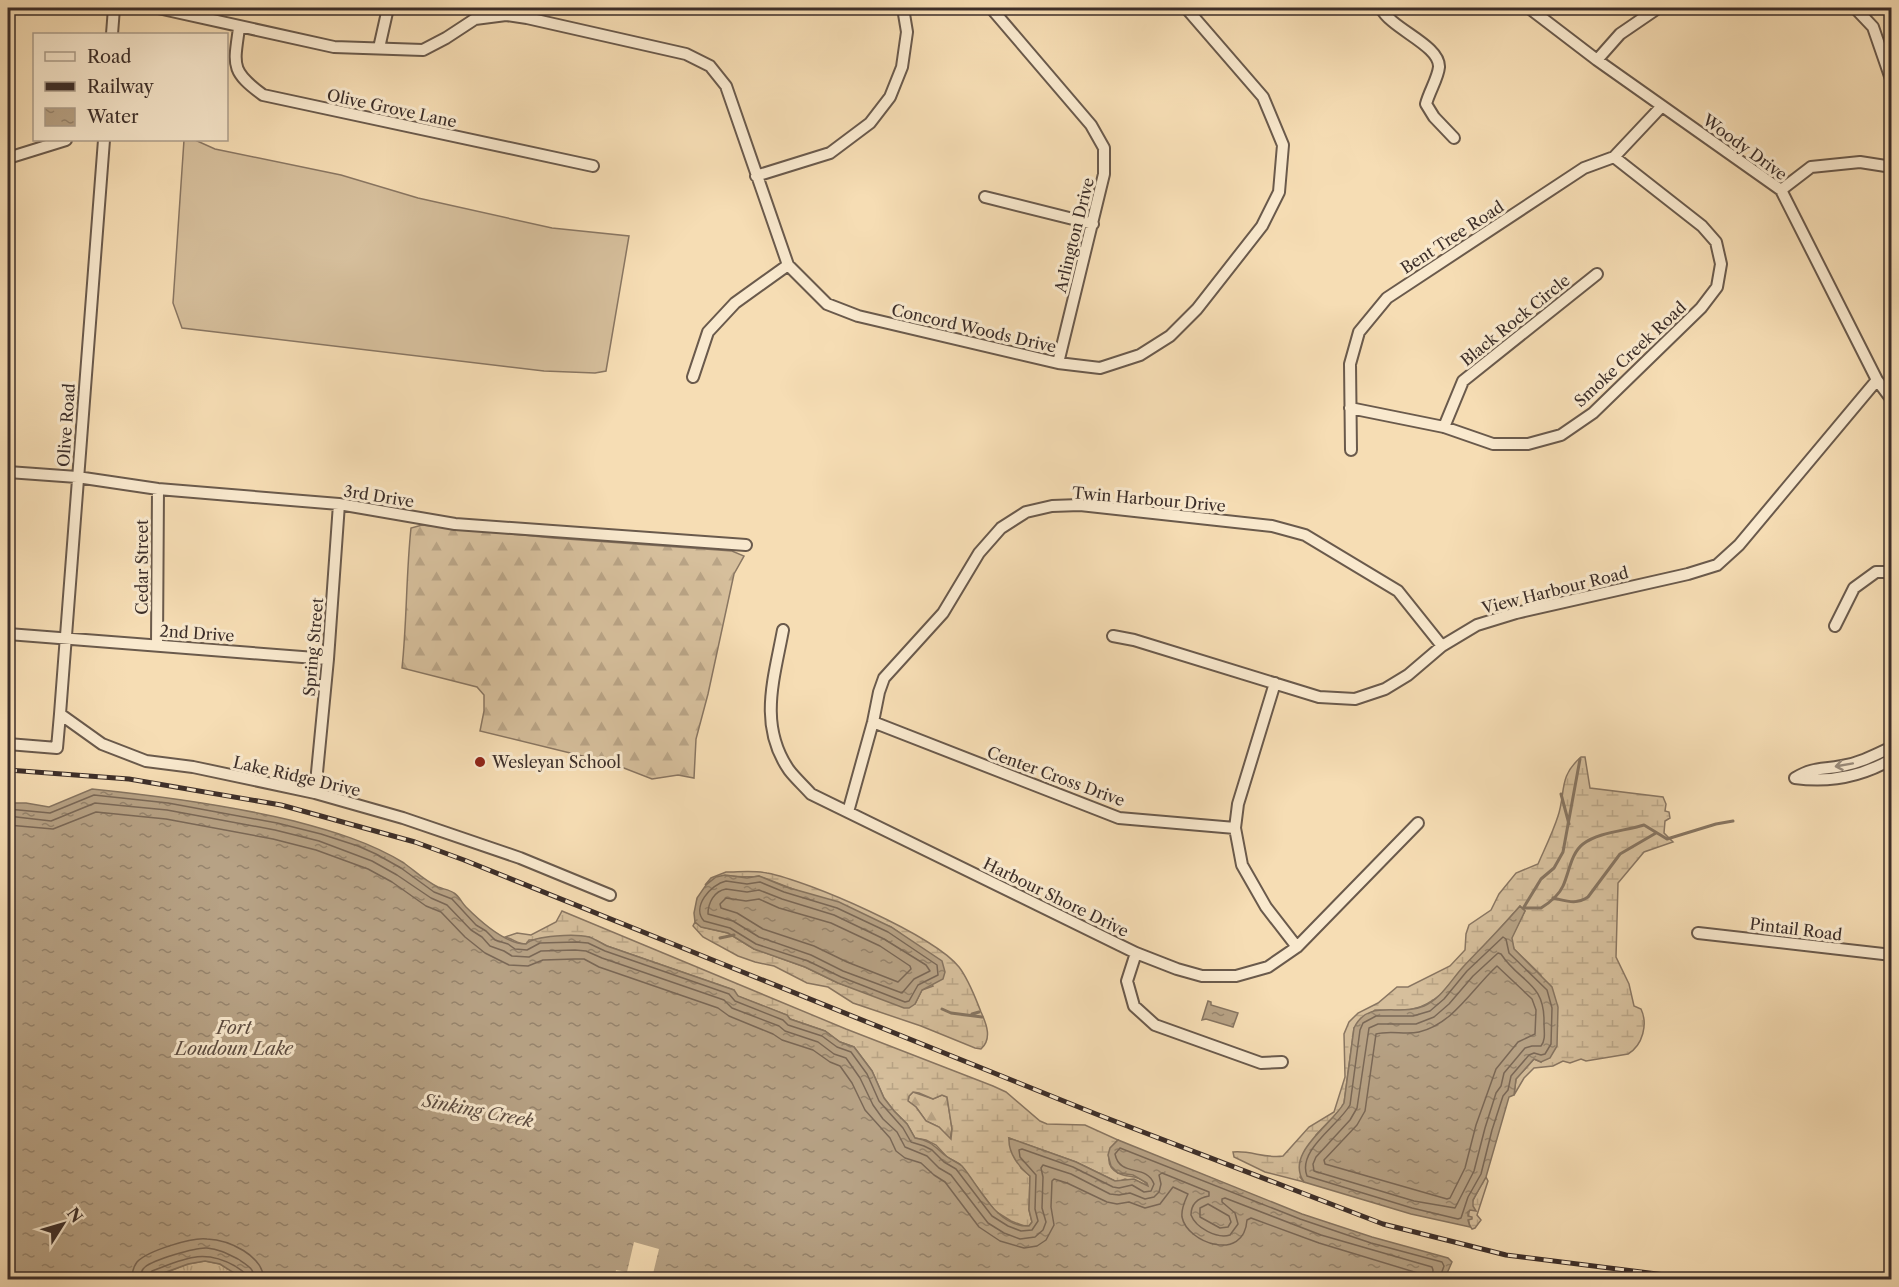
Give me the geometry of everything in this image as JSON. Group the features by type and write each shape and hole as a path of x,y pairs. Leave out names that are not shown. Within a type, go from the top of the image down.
{"street":[{"path":"112,33 114,8"},
{"name":"Concord Woods Drive","path":"158,8 334,47 423,50 475,19 529,13 686,54 710,66 726,86 788,265 827,304 858,316 1058,363 1100,368 1140,355 1170,336 1197,309 1262,226 1280,192 1283,145 1263,97 1186,8"},
{"path":"378,48 388,8"},
{"path":"756,176 830,153 870,123 890,97 902,67 907,32 903,8"},
{"name":"Arlington Drive","path":"991,8 1091,125 1104,148 1104,174 1058,363"},
{"path":"1380,8 1396,26 1438,58 1439,69 1426,104 1434,117 1454,138"},
{"name":"Woody Drive","path":"1529,8 1597,60 1781,190 1877,380 1892,400"},
{"path":"1597,60 1620,34 1658,8"},
{"path":"1855,8 1873,27 1892,82"},
{"name":"Olive Grove Lane","path":"239,27 234,64 244,81 263,95 593,166"},
{"name":"Bent Tree Road","path":"1351,450 1350,364 1359,332 1387,298 1584,168 1614,157 1662,106"},
{"path":"8,158 63,141"},
{"name":"Olive Road","path":"60,714 104,141"},
{"name":"Smoke Creek Road","path":"1350,408 1444,427 1493,444 1528,444 1562,435 1593,413 1701,308 1717,287 1721,264 1716,242 1702,226 1614,157"},
{"path":"1781,190 1811,167 1860,162 1892,167"},
{"path":"985,197 1093,224"},
{"path":"693,376 708,332 735,303 788,265"},
{"name":"Black Rock Circle","path":"1444,427 1463,381 1597,274"},
{"name":"View Harbour Road","path":"1113,636 1134,640 1319,697 1355,699 1385,689 1408,675 1442,646 1477,625 1516,613 1688,574 1717,565 1739,545 1877,380"},
{"name":"3rd Drive","path":"8,472 77,477 158,489 339,504 455,524 746,545"},
{"name":"Cedar Street","path":"157,645 158,489"},
{"name":"Spring Street","path":"315,793 339,504"},
{"name":"Twin Harbour Drive","path":"848,812 884,678 943,613 978,553 1001,528 1026,512 1052,506 1080,505 1272,526 1305,535 1398,591 1442,646"},
{"path":"1834,626 1854,588 1876,572 1892,572"},
{"name":"Harbour Shore Drive","path":"783,630 770,704 771,728 778,750 790,770 811,794 1136,953 1177,969 1202,976 1236,976 1268,967 1297,946 1418,823"},
{"name":"2nd Drive","path":"8,634 328,658"},
{"path":"1275,683 1238,804 1235,828 1242,865 1266,907 1297,946"},
{"path":"8,744 57,748 60,714"},
{"name":"Lake Ridge Drive","path":"60,714 102,744 146,761 193,767 315,793 403,818 520,858 610,895"},
{"name":"Center Cross Drive","path":"873,722 1119,818 1235,828"},
{"path":"1892,747 1865,761 1810,769 1795,778 1813,781 1842,779 1875,768 1892,759"},
{"name":"Pintail Road","path":"1698,933 1892,955"},
{"path":"1136,953 1127,981 1134,1006 1155,1025 1261,1063 1282,1062"}],"green space":[{"path":"184,141 197,141 215,149 341,175 418,198 552,228 629,236 606,371 595,373 544,371 182,328 173,303"},
{"path":"422,525 553,538 732,551 744,556 734,574 696,739 694,778 678,775 652,779 611,763 480,731 484,695 477,687 402,668 411,528"},
{"path":"1581,757 1585,757 1590,788 1663,797 1666,804 1665,811 1669,812 1670,818 1665,821 1664,833 1673,842 1644,852 1618,883 1616,957 1629,984 1634,1006 1641,1009 1644,1021 1641,1040 1633,1050 1628,1054 1586,1061 1581,1059 1570,1063 1563,1061 1553,1066 1534,1068 1524,1078 1514,1095 1516,1079 1534,1059 1541,1062 1541,975 1514,949 1511,938 1525,911 1520,906 1432,1001 1409,1010 1375,1010 1354,1028 1344,1103 1316,1135 1300,1177 1304,1182 1265,1172 1234,1157 1233,1152 1283,1156 1309,1127 1334,1112 1345,1077 1344,1034 1349,1022 1358,1013 1378,1003 1397,987 1408,987 1450,966 1465,950 1469,925 1491,910 1499,894 1516,873 1538,864 1558,816 1566,778"},
{"path":"726,872 767,873 811,887 898,925 945,954 959,967 974,995 987,1027 984,1045 981,1049 975,1048 921,1026 853,1003 828,987 807,983 774,966 738,956 703,937 693,926 695,922 702,927 728,933 754,949 805,967 838,983 915,1004 922,990 933,986 900,933 891,927 759,876 719,877 705,885 711,878"},
{"path":"562,911 846,1029 993,1086 1006,1092 1040,1121 1047,1124 1085,1125 1118,1140 1109,1157 1113,1170 1122,1175 1141,1179 1149,1186 1125,1179 1115,1181 1076,1162 1009,1138 1021,1168 1030,1176 1029,1210 1032,1222 1029,1226 1024,1226 1011,1221 995,1211 960,1164 947,1157 936,1145 915,1138 907,1124 884,1098 872,1071 854,1047 840,1042 825,1031 737,996 734,990 607,946 589,937 529,940 526,944 505,937 517,933 531,935 556,922","holes":["913,1092 933,1099 942,1095 947,1097 952,1129 951,1139 939,1127 926,1121 916,1107 908,1101"]},
{"path":"913,1092 933,1099 942,1095 947,1097 952,1129 950,1139 939,1127 926,1121 916,1107 908,1101"},
{"path":"1486,1177 1488,1181 1477,1215 1481,1220 1472,1229 1468,1217 1469,1210"},
{"path":"205,1261 220,1264 245,1279 147,1280 188,1264"}],"water":[{"name":"Fort Loudoun Lake","path":"92,789 219,806 269,815 337,833 391,856 433,885 452,892 486,925 510,940 526,944 546,937 589,937 607,946 734,990 738,996 787,1015 790,1019 825,1031 840,1042 854,1047 872,1071 884,1098 907,1124 915,1138 928,1142 962,1166 998,1213 1017,1225 1029,1226 1032,1222 1029,1210 1030,1176 1015,1159 1010,1149 1009,1138 1076,1162 1115,1181 1134,1179 1148,1186 1147,1183 1133,1175 1118,1173 1111,1166 1108,1155 1110,1148 1118,1140 1302,1214 1372,1237 1448,1258 1452,1262 1444,1280 245,1280 220,1264 205,1261 188,1264 147,1279 130,1279 129,1275 126,1280 8,1280 8,803 49,807"},
{"path":"725,875 747,878 759,876 786,887 839,902 891,927 942,961 945,972 943,979 922,990 915,1004 904,1008 838,983 805,967 754,949 728,933 701,927 695,922 697,898 706,885 716,877"},
{"path":"1520,906 1525,911 1512,938 1514,949 1552,987 1558,1007 1557,1046 1550,1058 1541,1062 1534,1059 1516,1079 1514,1095 1509,1097 1486,1177 1473,1200 1476,1211 1468,1212 1468,1216 1472,1217 1468,1220 1470,1227 1411,1214 1304,1182 1299,1171 1305,1150 1344,1103 1354,1028 1360,1019 1367,1013 1414,1009 1430,1003 1441,994"},
{"path":"1208,1001 1211,1005 1238,1013 1233,1027 1206,1019 1202,1020"}],"pier":[{"path":"634,1242 659,1249 652,1278 659,1279 614,1279 616,1270 627,1272"}],"waterway":[{"path":"1524,907 1541,879 1554,868 1563,852 1580,759"},
{"path":"1561,794 1569,824"},
{"path":"1523,908 1541,908 1559,893 1576,853 1589,840 1644,825 1667,839 1733,821"},
{"path":"1553,898 1575,902 1588,897 1620,854 1656,833"},
{"path":"720,938 734,935"},
{"path":"942,1009 951,1013 982,1017"},
{"path":"972,1014 979,1012"}],"railway":[{"path":"8,770 129,779 281,805 415,842 1096,1114 1383,1224 1506,1255 1705,1280"}],"place":[{"name":"Wesleyan School","path":"480,762"}],"water label":[{"name":"Sinking Creek","path":"478,1111"}]}
